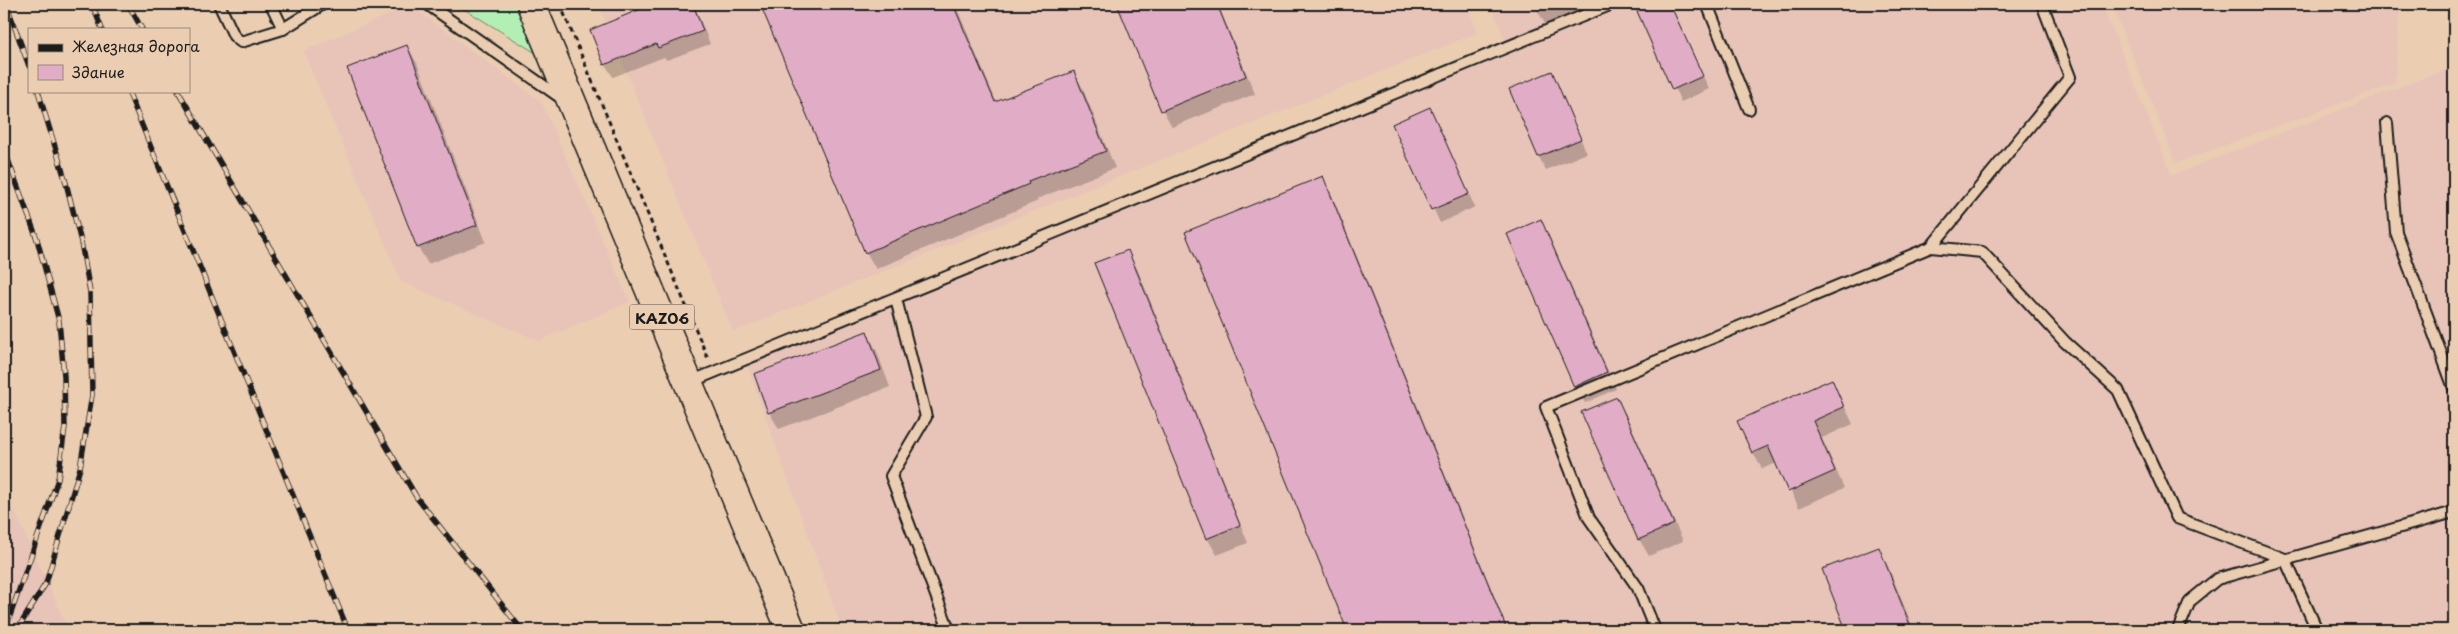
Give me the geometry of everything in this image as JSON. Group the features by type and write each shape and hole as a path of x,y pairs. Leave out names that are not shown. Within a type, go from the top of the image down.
{"highway":[{"name":"KАZ06","path":"531,4 572,106 702,378 791,630"}],"lane":[{"path":"219,4 234,36 241,42 283,29 323,4"},
{"path":"271,4 283,29"},
{"path":"427,4 572,106"},
{"path":"702,378 1612,4"},
{"path":"1707,4 1749,109"},
{"path":"1655,630 1638,588 1589,518 1546,407 1931,247 2070,77 2042,4"},
{"path":"2387,123 2396,232 2454,388"},
{"path":"1931,247 1982,252 2065,342 2118,390 2177,518 2285,559 2317,630"},
{"path":"896,299 926,417 891,476 950,630"},
{"path":"2178,630 2190,601 2217,579 2454,512"}],"path":[{"path":"560,4 702,378"}],"shaded area":[{"path":"598,4 1467,4 1478,33 733,332"},
{"path":"1491,4 2102,4 2172,175 2454,66 2454,630 842,630 743,355 1505,42"},
{"path":"2111,4 2400,4 2395,84 2176,163"},
{"path":"410,5 541,101 630,302 539,341 401,282 303,51"},
{"path":"4,487 69,630 4,630"}],"green space":[{"path":"456,4 517,4 536,53"}],"building":[{"path":"641,4 693,4 703,31 658,48 656,44 604,65 590,30 643,8"},
{"path":"760,4 953,4 995,102 1074,71 1106,151 1028,181 1029,184 865,253"},
{"path":"1117,4 1217,4 1246,76 1161,111"},
{"path":"1647,4 1670,4 1703,76 1672,90 1636,9"},
{"path":"407,45 477,225 417,248 347,68"},
{"path":"1552,71 1581,139 1538,157 1509,89"},
{"path":"1430,107 1469,194 1431,210 1392,124"},
{"path":"1323,176 1507,630 1347,630 1185,232"},
{"path":"1541,219 1607,372 1574,387 1507,234"},
{"path":"1128,250 1240,525 1206,539 1094,263"},
{"path":"867,331 881,370 768,413 754,374"},
{"path":"1832,379 1844,407 1813,421 1835,471 1788,492 1768,446 1752,453 1737,421"},
{"path":"1617,397 1674,524 1638,540 1581,412"},
{"path":"1879,547 1912,630 1846,630 1822,569"}],"railway":[{"path":"92,4 102,28"},
{"path":"128,4 141,28"},
{"path":"7,6 28,63"},
{"path":"17,630 46,583 80,468 92,395 90,292 81,242 65,179 38,92"},
{"path":"128,92 348,630"},
{"path":"179,92 417,498 522,630"},
{"path":"4,149 37,239 59,321 64,376 65,427 58,479 5,630"}]}
